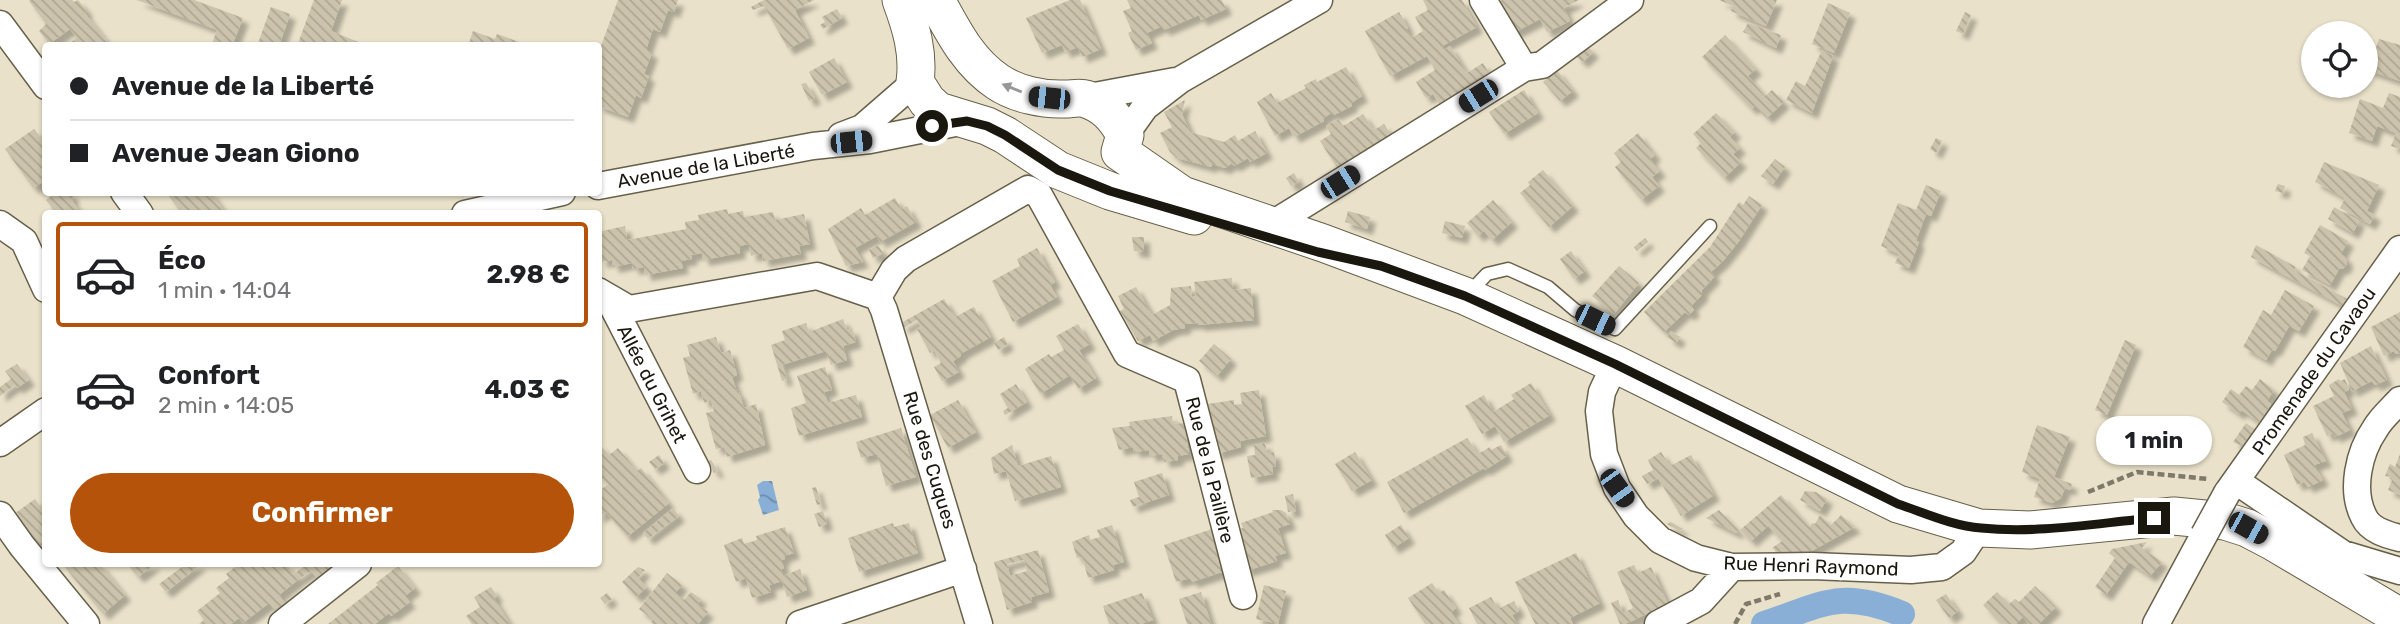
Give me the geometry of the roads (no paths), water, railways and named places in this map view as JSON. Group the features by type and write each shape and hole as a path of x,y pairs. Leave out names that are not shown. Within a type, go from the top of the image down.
{"street":[{"path":"901,0 913,32 916,75 928,101 938,111 987,126 1058,170 1110,191 1318,252 1381,266"},
{"path":"936,0 968,56 999,83 1034,97 1063,100 1084,98 1180,80"},
{"path":"1088,183 1110,168 1145,107 1180,80 1319,0"},
{"path":"1483,0 1524,68"},
{"path":"1271,225 1524,68 1542,65 1630,0"},
{"path":"0,24 42,81"},
{"path":"916,75 928,59 944,53 968,56"},
{"name":"Avenue de la Liberté","path":"813,146 862,128 916,75"},
{"path":"1084,98 1104,107 1117,120 1123,144 1182,195 1465,296 1615,364 1898,504 1979,528 2030,530 2174,516 2223,508 2343,554 2400,571"},
{"name":"Avenue de la Liberté","path":"602,185 967,121"},
{"name":"Rue de la Paillère","path":"878,297 894,270 906,259 1028,189 1039,195 1127,354 1187,380 1243,596"},
{"path":"497,210 538,205 555,196"},
{"path":"0,224 24,241 42,280"},
{"name":"Promenade du Cavaou","path":"2156,624 2223,508 2400,249"},
{"path":"603,294 629,309 817,275 878,297"},
{"name":"Allée du Grihet","path":"603,294 696,470"},
{"name":"Rue des Cuques","path":"878,297 979,624"},
{"name":"Rue Henri Raymond","path":"1615,364 1602,393 1599,411 1604,454 1617,488 1636,516 1660,540 1696,558 1732,567 1812,566 1911,570 1942,567 1963,552 1979,528"},
{"path":"2400,400 2375,427 2363,450 2358,472 2364,519 2383,534 2400,538"},
{"path":"0,443 42,414"},
{"path":"2223,508 2248,528 2400,617"},
{"path":"0,515 86,624"},
{"path":"282,624 354,567"},
{"path":"1658,624 1701,601 1732,567"},
{"path":"800,624 963,569"}],"lane":[{"path":"1465,296 1487,274 1508,269 1548,287 1575,310 1615,329 1710,226"}],"water":[{"path":"763,481 772,481 779,510 763,515 757,485"}],"waterway":[{"path":"1764,624 1831,602 1862,602 1902,614"}]}
